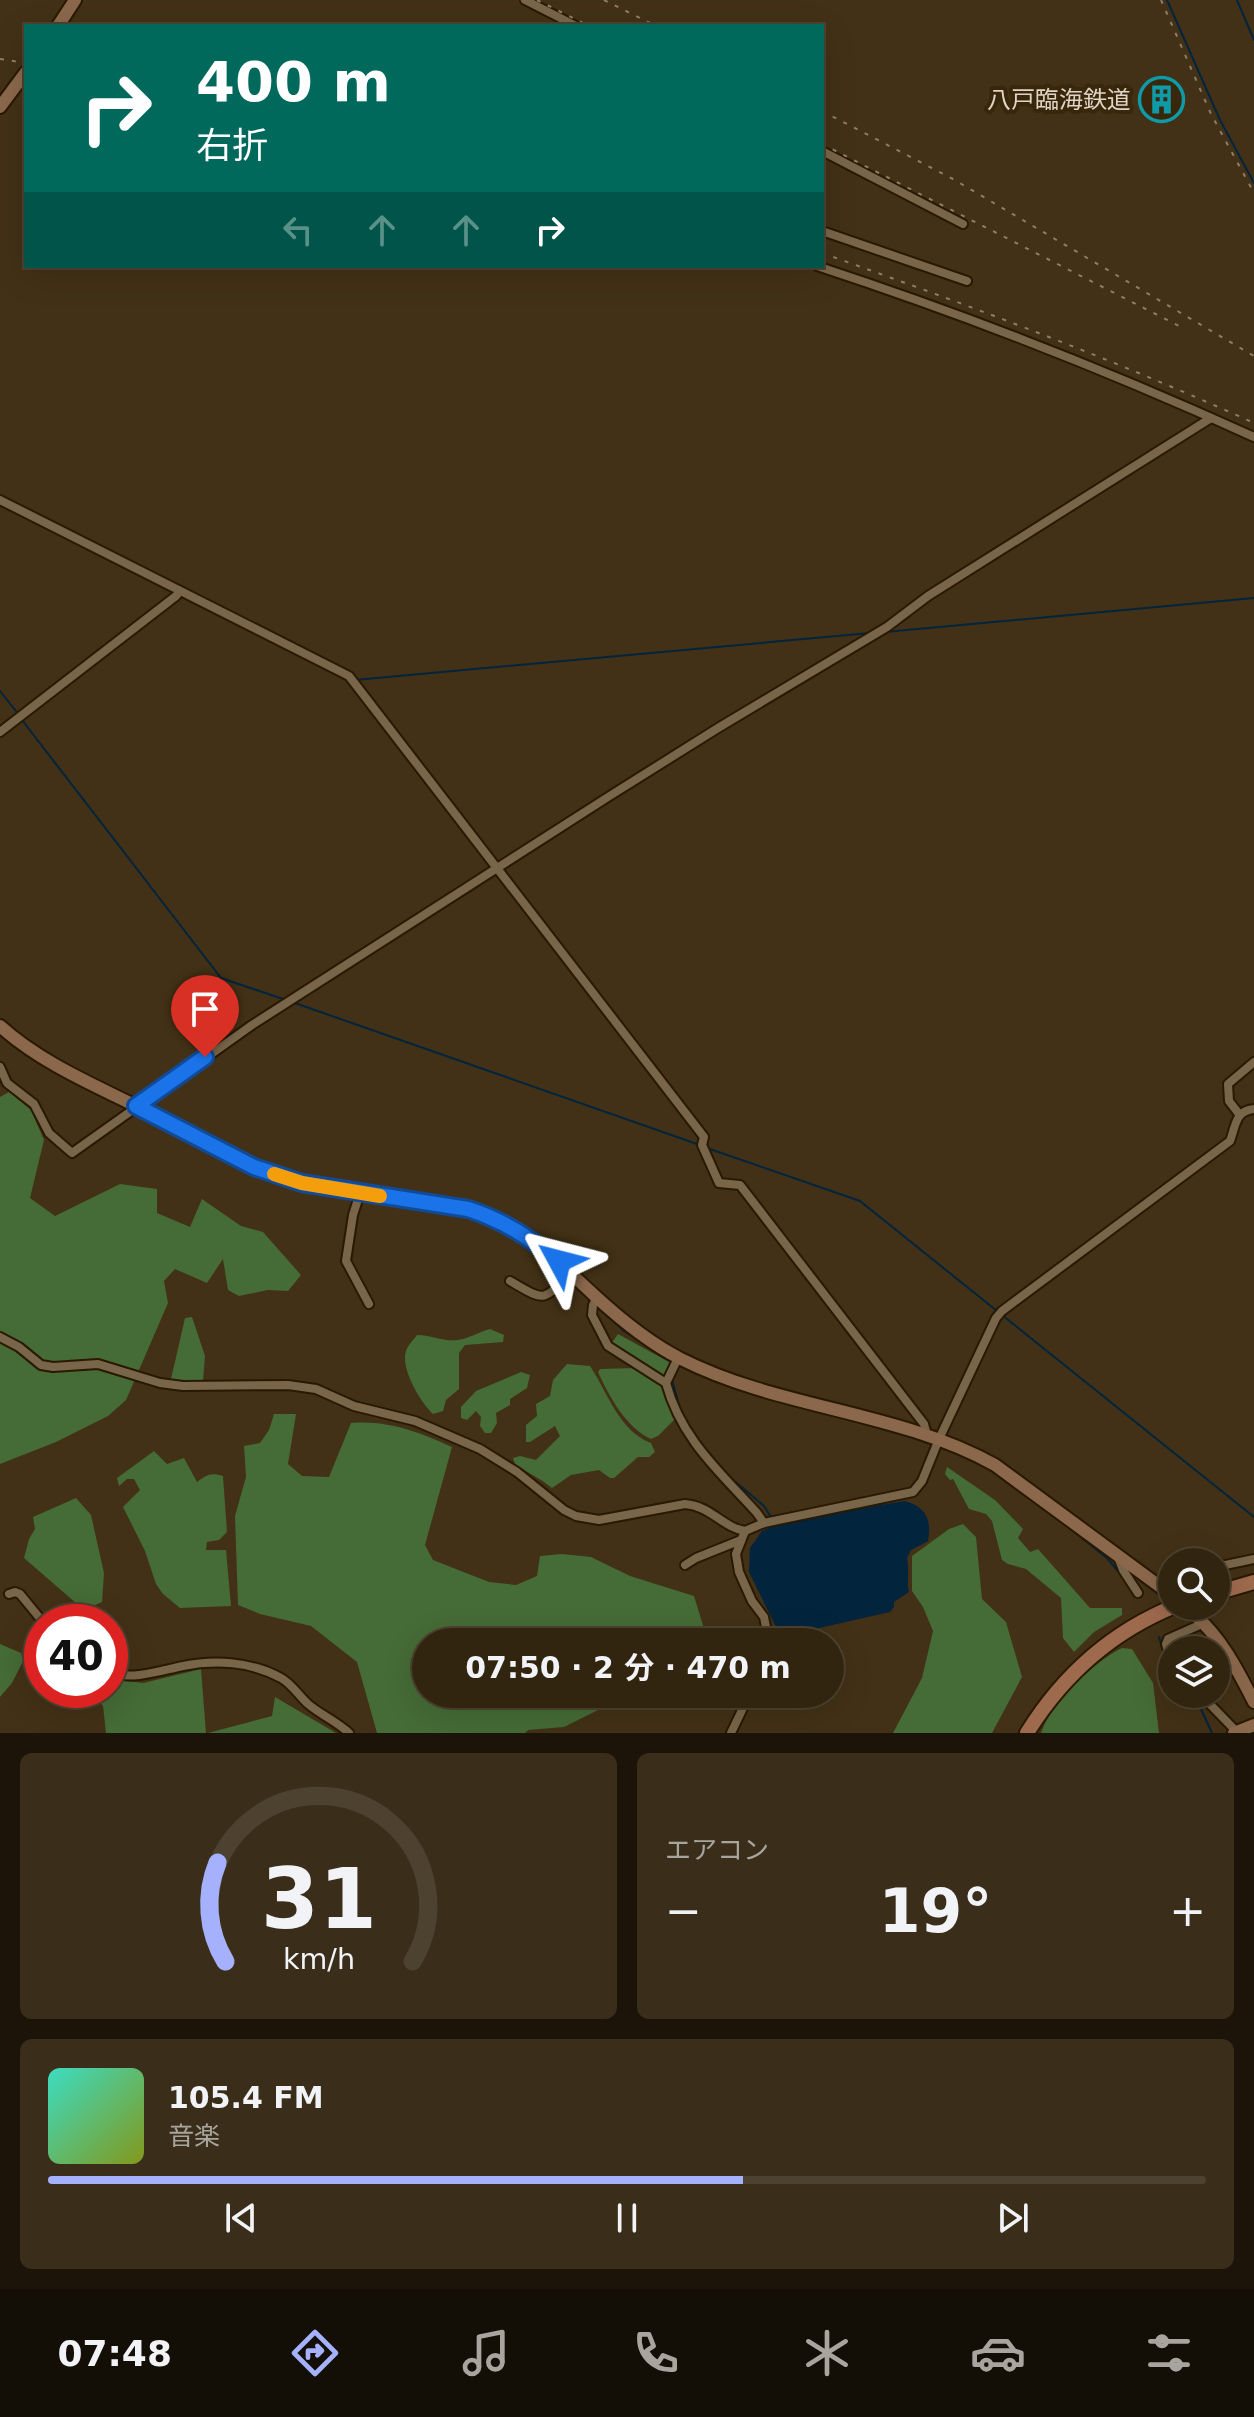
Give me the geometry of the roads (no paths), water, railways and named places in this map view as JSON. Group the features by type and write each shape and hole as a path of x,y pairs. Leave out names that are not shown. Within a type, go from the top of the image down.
{"main road":[{"path":"1230,1589 1254,1582"},
{"path":"1027,1733 1050,1698 1085,1661 1143,1620 1158,1613"}],"street":[{"path":"59,24 75,0"},
{"path":"525,0 572,24"},
{"path":"0,107 24,75"},
{"path":"824,152 963,224"},
{"path":"824,232 967,281"},
{"path":"823,268 1013,336 1254,437"},
{"path":"0,1067 7,1083 34,1104 49,1133 72,1153 252,1025 718,728 887,627 928,596 1211,418"},
{"path":"0,500 350,676 704,1137 702,1145 719,1183 740,1185 933,1437"},
{"path":"0,732 180,591"},
{"path":"1,1028 34,1051 254,1167 302,1183 468,1209 487,1215 525,1235 637,1331 678,1358 728,1379 969,1450 995,1465 1118,1556 1158,1581"},
{"path":"1239,1114 1229,1101 1228,1084 1254,1062"},
{"path":"685,1565 764,1523 913,1492 922,1481 933,1437 1002,1311 1230,1141 1239,1114 1254,1109"},
{"path":"360,1193 353,1215 346,1261 369,1304"},
{"path":"510,1281 538,1297 544,1297 570,1273"},
{"path":"597,1298 592,1315 608,1346 666,1383 678,1416 691,1439 764,1523"},
{"path":"0,1337 19,1347 41,1365 53,1367 98,1364 160,1383 183,1386 288,1385 316,1389 354,1406 415,1421 480,1449 576,1516 599,1520 685,1504 696,1505 705,1508 743,1536"},
{"path":"666,1383 678,1358"},
{"path":"743,1536 736,1554 739,1572 752,1601 764,1617 766,1628"},
{"path":"1118,1556 1138,1593"},
{"path":"1230,1564 1254,1559"},
{"path":"9,1594 20,1594 28,1604"},
{"path":"1172,1636 1196,1620"},
{"path":"1201,1620 1231,1656 1254,1702"},
{"path":"128,1677 194,1663 248,1666 282,1679 308,1704 349,1733"},
{"path":"731,1733 743,1708"},
{"path":"1213,1708 1236,1732 1254,1725"}],"water":[{"path":"905,1501 923,1511 928,1521 928,1541 911,1550 907,1558 909,1592 894,1602 890,1612 819,1628 778,1627 749,1572 750,1548 762,1531 773,1526"}],"waterway":[{"path":"1167,0 1220,120 1254,183"},
{"path":"1237,0 1254,40"},
{"path":"885,632 1254,598"},
{"path":"355,680 870,633"},
{"path":"326,669 349,680"},
{"path":"0,691 19,715"},
{"path":"22,720 221,978 286,1000"},
{"path":"292,1002 697,1144"},
{"path":"0,1035 31,1058"},
{"path":"111,1100 127,1109"},
{"path":"136,1114 252,1174 300,1190 355,1199"},
{"path":"707,1148 860,1201 997,1311"},
{"path":"362,1200 423,1208"},
{"path":"541,1255 563,1275"},
{"path":"568,1280 593,1302"},
{"path":"597,1306 624,1331 673,1362"},
{"path":"1002,1315 1254,1517"},
{"path":"678,1365 750,1393"},
{"path":"672,1380 680,1408"},
{"path":"826,1413 928,1442"},
{"path":"988,1468 1000,1476"},
{"path":"724,1472 764,1506 771,1517"},
{"path":"1072,1530 1108,1559 1125,1580"},
{"path":"1200,1708 1212,1733"}],"railway":[{"path":"537,0 585,24"},
{"path":"604,0 652,24"},
{"path":"1161,0 1211,114 1254,193"},
{"path":"0,59 24,63"},
{"path":"824,112 953,179 1254,356"},
{"path":"824,145 1183,328"},
{"path":"824,254 1040,334 1254,423"}],"place":[{"name":"八戸臨海鉄道","path":"1162,100"}]}
